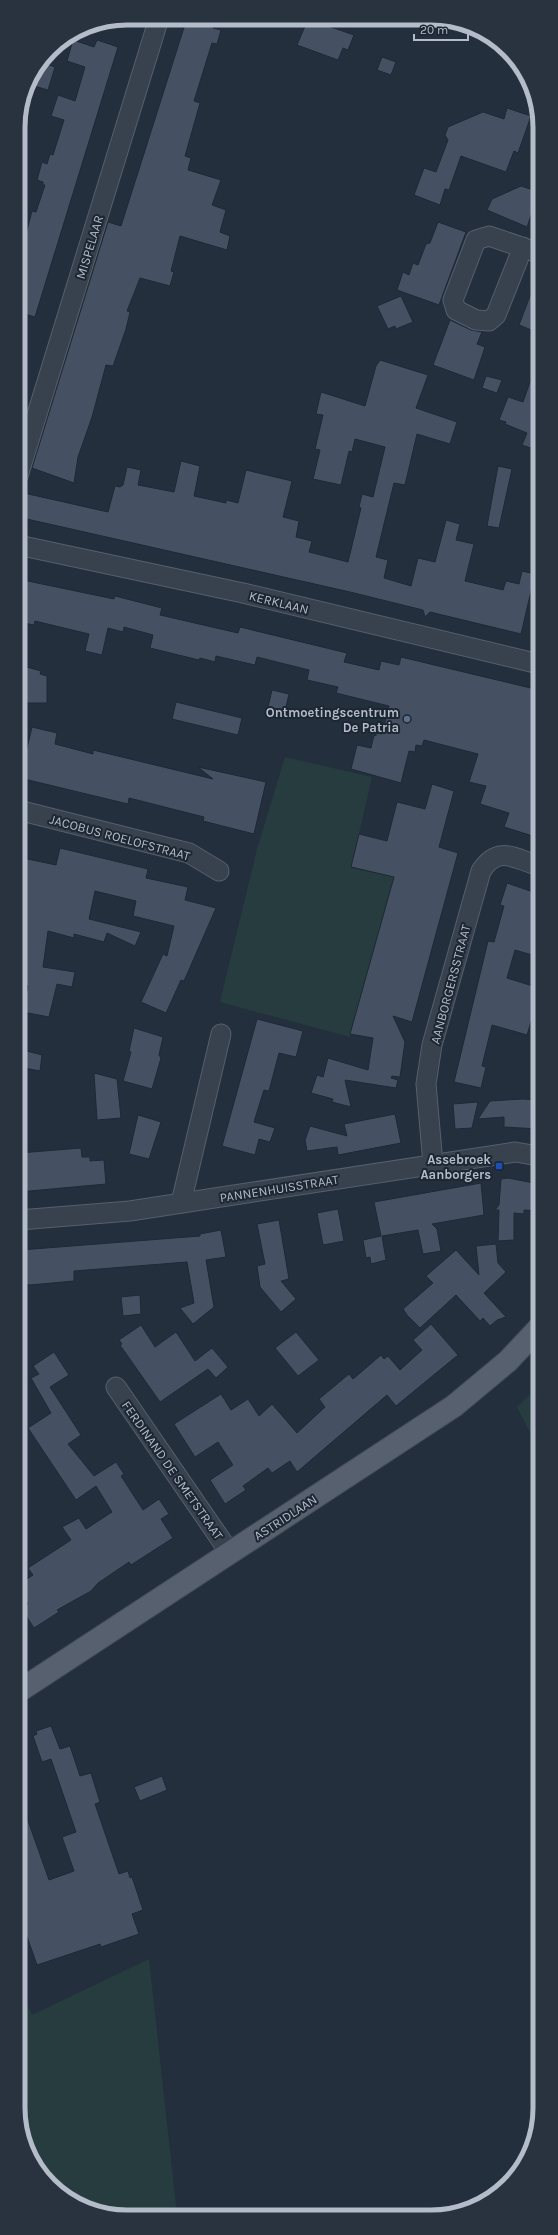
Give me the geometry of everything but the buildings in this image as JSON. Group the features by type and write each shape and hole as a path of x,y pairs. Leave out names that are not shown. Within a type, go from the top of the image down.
{"main road":[{"name":"ASTRIDLAAN","path":"25,1687 454,1406 508,1361 533,1335"}],"street":[{"name":"MISPELAAR","path":"25,453 157,25"},
{"path":"489,236 531,250 496,315 489,321 476,320 456,310 453,300 476,240 489,236"},
{"name":"KERKLAAN","path":"25,546 243,593 533,663"},
{"name":"JACOBUS ROELOFSTRAAT","path":"25,812 189,853 219,871"},
{"name":"AANBORGERSSTRAAT","path":"433,1164 426,1084 432,1045 481,871 489,860 503,855 533,864"},
{"path":"181,1203 221,1034"},
{"name":"PANNENHUISSTRAAT","path":"25,1220 130,1211 514,1152 533,1155"},
{"name":"FERDINAND DE SMETSTRAAT","path":"116,1387 230,1553"}],"green space":[{"path":"285,757 372,777 351,868 394,877 350,1037 220,1002 257,849"},
{"path":"533,1392 533,1438 517,1407"},
{"path":"149,1959 176,2210 120,2210 94,2205 70,2193 50,2175 42,2165 35,2153 28,2135 26,2122 25,1998 32,2015"}],"place":[{"name":"Ontmoetingscentrum De Patria","path":"407,719"},
{"name":"Assebroek Aanborgers","path":"499,1166"}]}
